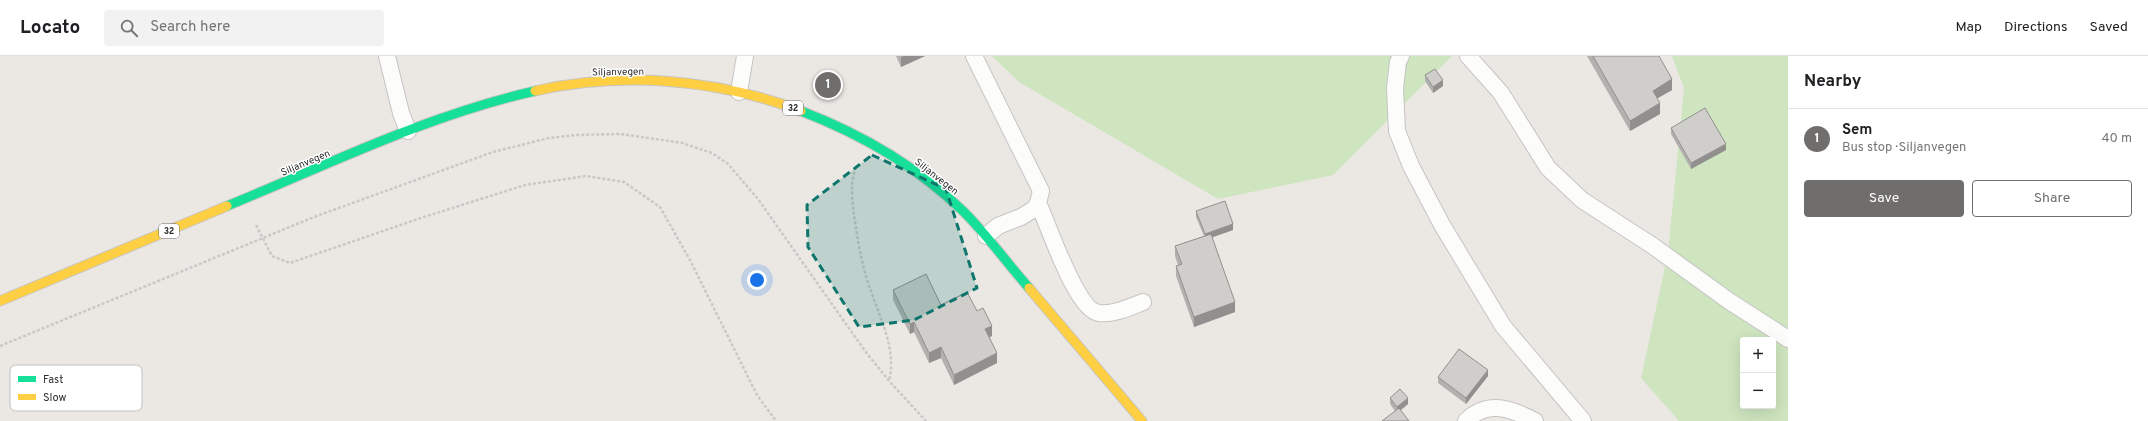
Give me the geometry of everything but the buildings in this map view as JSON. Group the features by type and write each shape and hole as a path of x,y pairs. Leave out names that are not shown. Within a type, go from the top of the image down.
{"main road":[{"name":"Siljanvegen","path":"2,300 408,131 468,110 515,96 563,85 602,81 662,82 740,92 803,111 867,141 937,188 964,212 986,236 1142,421"}],"lane":[{"path":"388,56 401,113 408,131"},
{"path":"740,92 745,56"},
{"path":"974,56 1041,191 1038,203 1034,209 1021,217 998,226 986,236"},
{"path":"1401,56 1398,62 1395,88 1397,131 1411,166 1442,225 1503,326 1583,421"},
{"path":"1468,56 1501,93 1548,168 1582,200 1653,246 1729,301 1788,339"},
{"path":"1038,203 1056,251 1078,292 1092,311 1099,314 1115,312 1143,302"},
{"path":"1466,421 1484,409 1499,406 1514,410 1536,421"}],"path":[{"path":"0,346 314,217 493,152 549,138 576,135 621,134 682,142 712,153 728,164 758,199 865,351 889,382 926,421"},
{"path":"867,141 853,175 852,200 865,275 889,348 892,369 889,382"},
{"path":"245,199 262,238 272,256 290,263 424,217 525,185 586,176 624,182 660,207 691,262 757,395 776,421"}],"highlighted area":[{"path":"872,155 946,189 977,288 914,320 859,327 808,247 807,205"}],"green space":[{"path":"992,56 1452,56 1333,175 1218,199 1019,82"},
{"path":"1672,56 1788,56 1788,421 1679,421 1641,378 1668,253 1684,88"}],"traffic: fast":[{"path":"227,206 417,127 495,101 535,91"},
{"path":"801,111 867,141 908,166 927,180 964,212 1029,288"}],"traffic: slow":[{"path":"535,91 602,81 636,80 670,82 703,85 737,92 769,100 801,111"},
{"path":"0,301 227,206"},
{"path":"1029,288 1142,421"}],"place":[{"name":"Sem","path":"828,85"}]}
